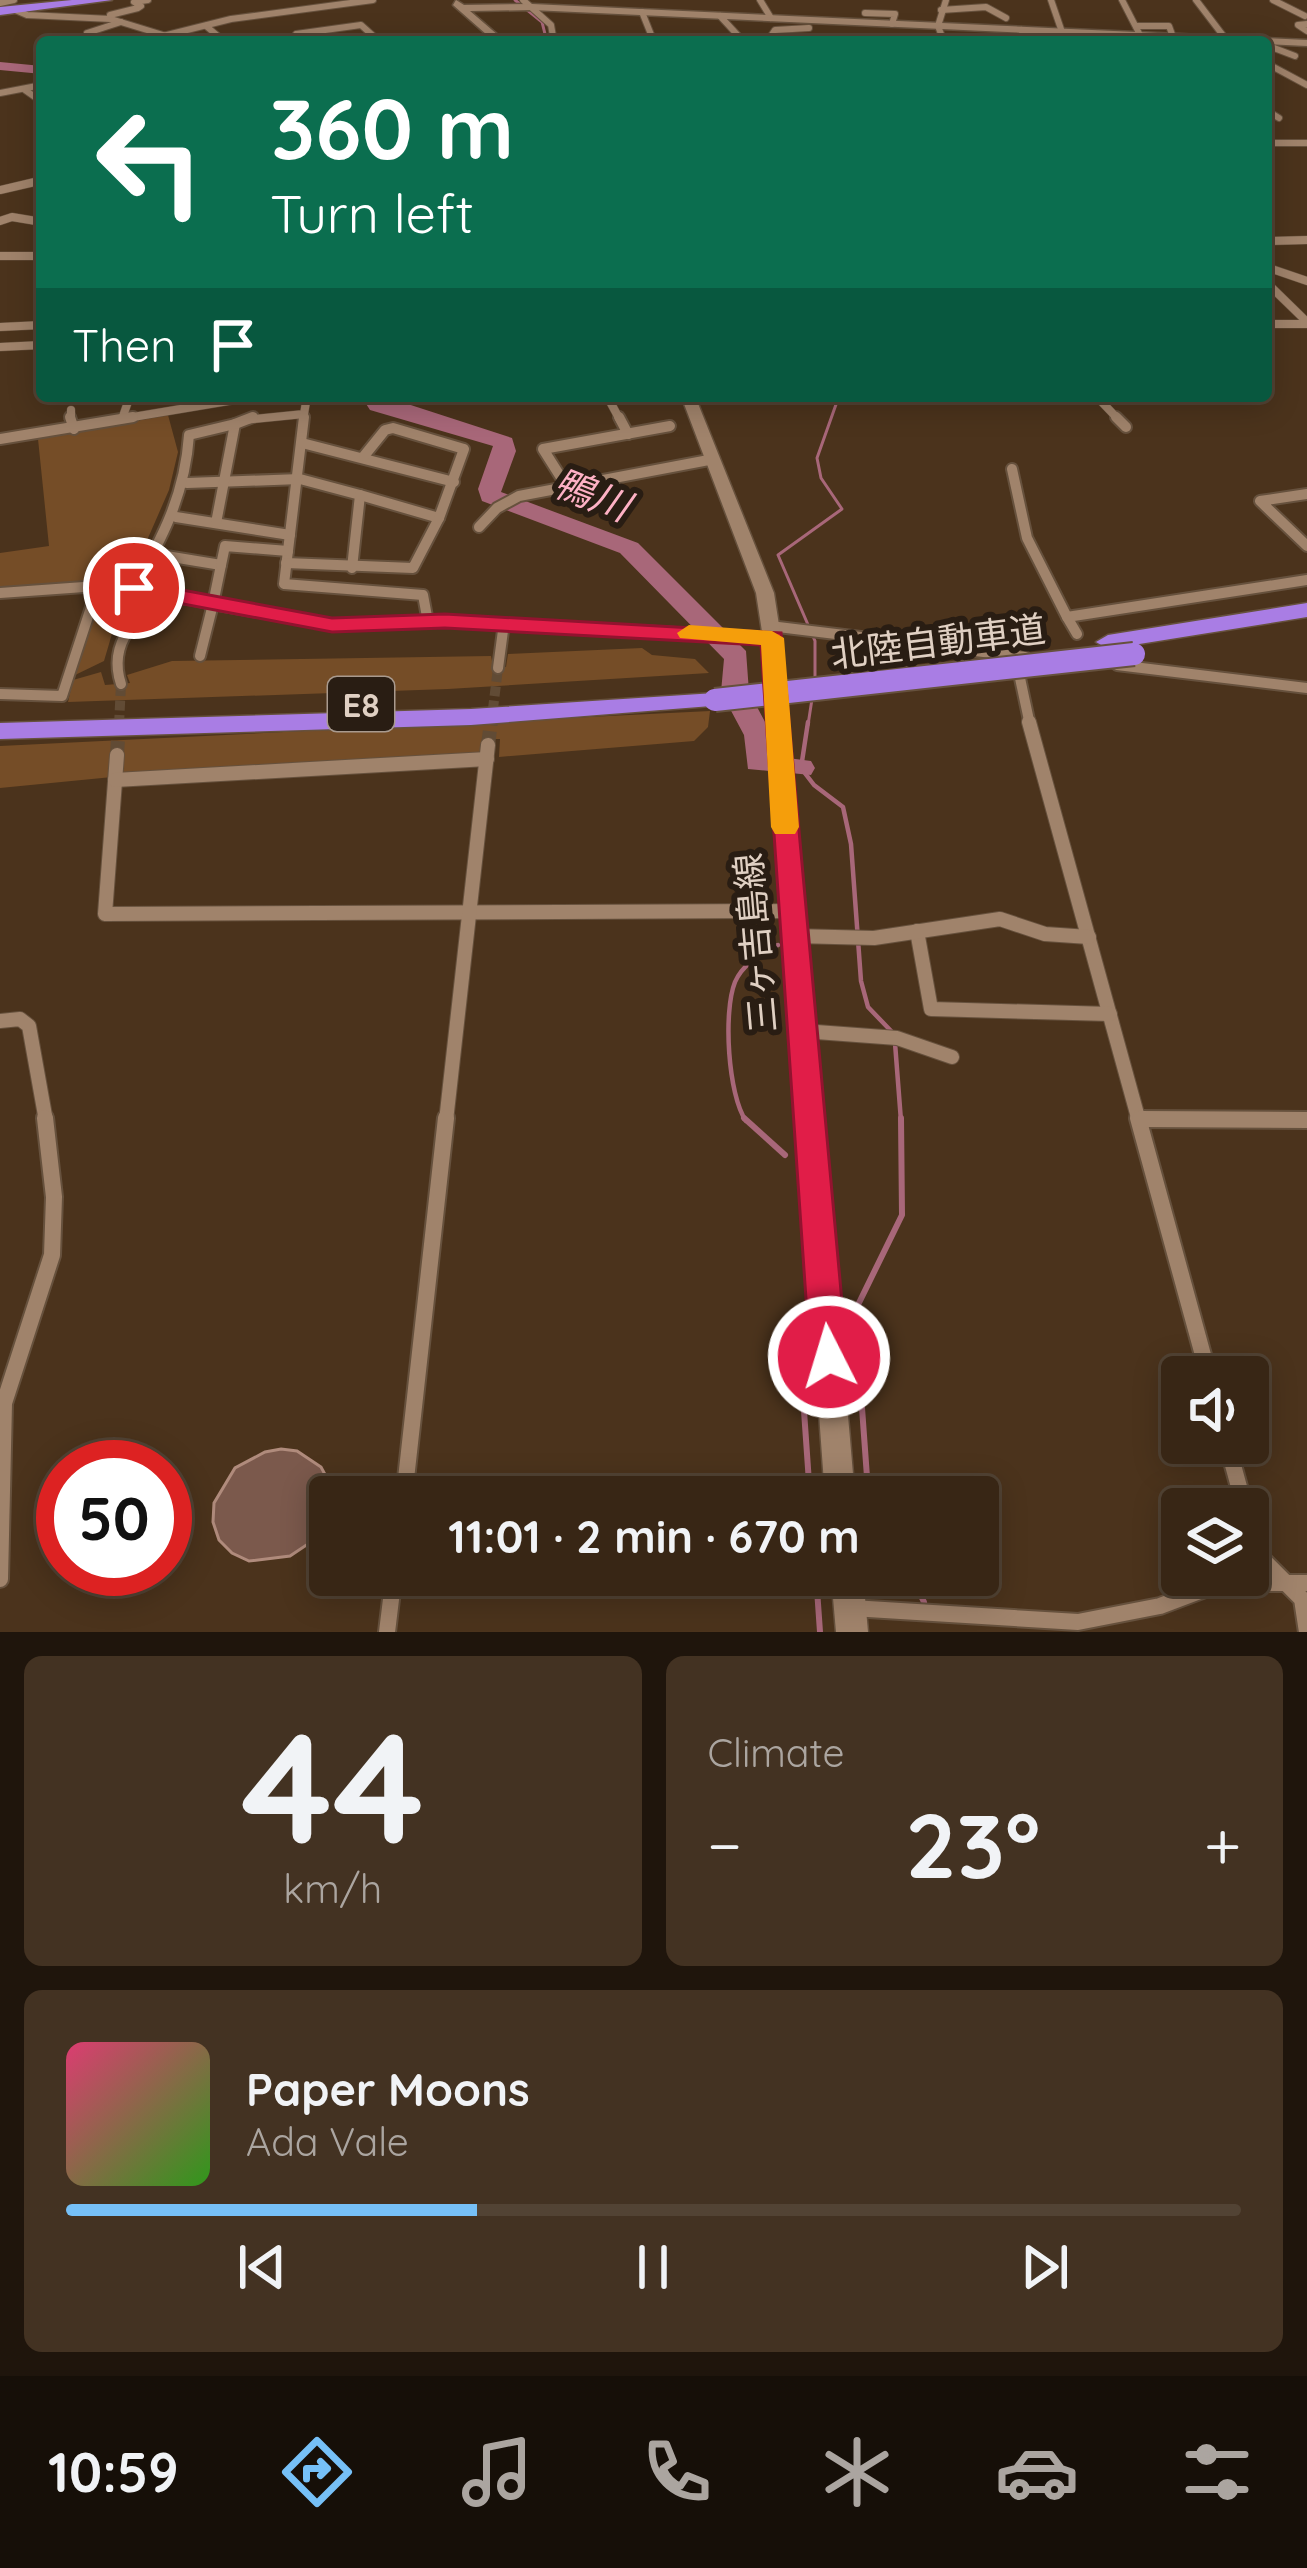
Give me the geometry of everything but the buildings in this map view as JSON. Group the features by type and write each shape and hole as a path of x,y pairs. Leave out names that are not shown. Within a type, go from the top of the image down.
{"highway":[{"path":"5,5 67,0"},
{"path":"5,5 106,0"},
{"name":"北陸自動車道","path":"2,717 713,693 1307,610"},
{"name":"北陸自動車道","path":"2,717 109,728 471,717 1134,653 1307,625"}],"main road":[{"path":"457,4 528,3 806,24 863,13 892,24 1142,34"},
{"path":"457,4 494,36"},
{"path":"1272,43 1307,43"},
{"name":"三ヶ吉島線","path":"690,402 765,593 771,632 838,1476"}],"street":[{"path":"49,10 108,15 138,8 141,6 134,2 148,0"},
{"path":"5,5 27,16 122,22 169,36 252,15 373,0"},
{"path":"760,0 771,18"},
{"path":"942,36 938,26 946,0"},
{"path":"978,0 1006,19"},
{"path":"1051,0 1062,32"},
{"path":"1122,0 1142,34"},
{"path":"1196,0 1221,36"},
{"path":"1273,0 1307,2"},
{"path":"652,36 644,12 653,1"},
{"path":"528,3 550,25 553,36"},
{"path":"1285,3 1307,21"},
{"path":"941,10 986,7"},
{"path":"305,10 327,30"},
{"path":"720,16 738,36"},
{"path":"87,32 122,22"},
{"path":"771,36 775,30 806,24 818,36"},
{"path":"298,36 361,25 374,36"},
{"path":"206,26 218,36"},
{"path":"1021,30 1026,36"},
{"path":"1272,47 1295,56"},
{"path":"1272,66 1307,85"},
{"path":"0,93 36,87"},
{"path":"26,90 36,98"},
{"path":"1272,114 1279,118"},
{"path":"1272,143 1307,143"},
{"path":"0,190 36,181"},
{"path":"0,221 12,217 36,221"},
{"path":"1272,241 1307,240"},
{"path":"0,256 36,256"},
{"path":"1272,269 1307,281"},
{"path":"1272,288 1307,322"},
{"path":"1272,324 1307,322"},
{"path":"0,327 36,325"},
{"path":"0,347 36,345"},
{"path":"122,419 128,402"},
{"path":"0,439 215,402"},
{"path":"278,614 300,478 306,402"},
{"path":"610,402 628,434"},
{"path":"1102,402 1126,427"},
{"path":"71,410 74,429"},
{"path":"304,414 250,417 189,436 187,483 176,517 134,588 332,625 504,623 771,632 1153,668 1307,688"},
{"path":"216,524 235,424"},
{"path":"567,487 543,449 670,426"},
{"path":"200,656 225,547 352,568 413,568 439,518 464,449 393,428 364,456"},
{"path":"302,443 454,482"},
{"path":"479,527 510,500 714,459"},
{"path":"1012,469 1027,538 1077,634"},
{"path":"187,483 300,478 439,518"},
{"path":"1307,494 1260,501 1307,546"},
{"path":"352,568 360,495"},
{"path":"176,517 290,535"},
{"path":"154,554 221,565"},
{"path":"1067,617 1307,580"},
{"path":"284,584 423,595 428,622"},
{"path":"0,593 98,586 62,696 2,717"},
{"path":"121,684 113,659 121,634 178,598"},
{"path":"498,668 504,623"},
{"path":"1016,657 1022,698 1203,1356"},
{"path":"116,780 488,752 406,1476"},
{"path":"117,755 105,914 792,910"},
{"path":"794,936 874,938 1000,919 1045,934 1089,937"},
{"path":"917,931 931,1009 1110,1014"},
{"path":"0,1021 20,1019 29,1026 55,1168 52,1258 40,1307 10,1374 3,1404 0,1579"},
{"path":"802,1031 897,1038 952,1057"},
{"path":"1140,1119 1307,1120"},
{"path":"1269,1567 1302,1599 1307,1632"},
{"path":"850,1605 1078,1622 1160,1606 1221,1583 1307,1582"},
{"path":"387,1632 391,1596"}],"shaded area":[{"path":"168,415 178,452 169,490 124,593 104,661 73,676 103,583 0,590 0,553 49,546 38,439"},
{"path":"642,648 652,655 695,659 709,673 448,689 68,702 73,680 101,672 105,685 130,683 127,675 172,661 491,656 493,666 506,667 508,654"},
{"path":"710,711 708,727 694,741 499,757 500,739 484,739 480,757 194,769 0,788 0,746"}],"waterway":[{"path":"515,0 542,22 546,36"},
{"name":"鴨川","path":"0,66 36,69"},
{"name":"鴨川","path":"376,402 504,443 490,496 629,548 737,657 735,692 758,735 758,763 801,768"},
{"path":"815,681 815,641 778,555 842,509 821,478 817,458 837,402"},
{"path":"808,725 812,699"},
{"path":"808,722 801,768 814,785 843,807 851,844 861,981 868,1007 892,1032"},
{"path":"745,1119 731,1074 731,996 743,969 778,945"},
{"path":"895,1043 901,1121"},
{"path":"867,1476 855,1311 902,1215 901,1118"},
{"path":"745,1119 785,1155"},
{"path":"797,1310 809,1476"},
{"path":"817,1596 820,1632"},
{"path":"921,1596 924,1602"}],"tunnel":[{"path":"491,725 498,668"},
{"path":"119,725 121,684"},
{"path":"117,755 119,722"},
{"path":"488,745 491,722"}],"slow traffic":[{"path":"689,633 772,638 785,827"}],"route":[{"path":"134,588 332,625 445,621 772,638 829,1357"}]}
